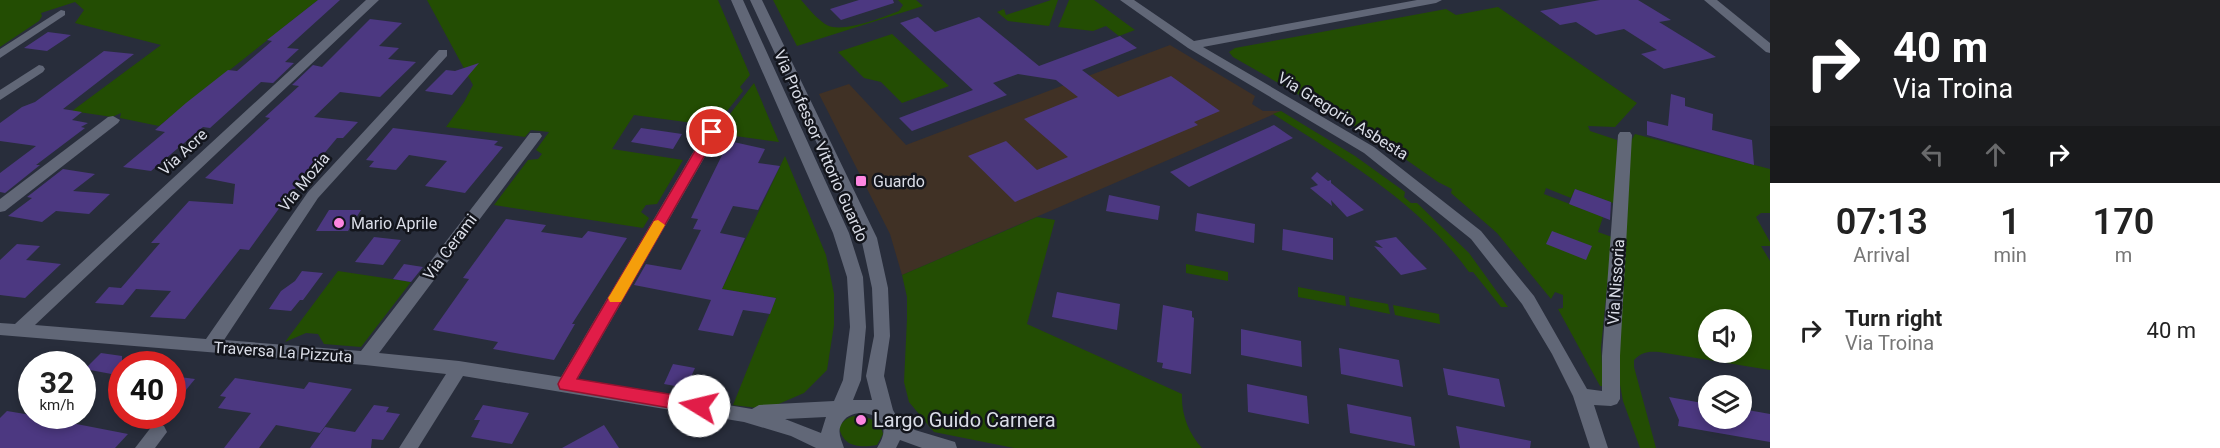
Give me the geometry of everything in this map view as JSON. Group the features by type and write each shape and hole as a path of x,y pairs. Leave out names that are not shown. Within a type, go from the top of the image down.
{"street":[{"name":"Via Acre","path":"18,330 373,0"},
{"name":"Via Professor Vittorio Guardo","path":"737,0 841,233 852,264 858,302 855,365 842,411 830,428 831,442 835,448"},
{"name":"Via Professor Vittorio Guardo","path":"756,0 869,238 880,288 882,336 875,376 889,420"},
{"name":"Via Gregorio Asbesta","path":"1126,0 1192,45 1369,150 1476,235 1528,300 1581,396 1599,448"},
{"path":"1192,45 1436,0"},
{"path":"1710,0 1770,49"},
{"path":"0,54 61,14"},
{"path":"1752,34 1770,44"},
{"name":"Via Mozia","path":"210,347 313,195 443,53"},
{"path":"0,96 39,69"},
{"path":"0,207 113,120"},
{"path":"566,384 712,132"},
{"name":"Via Nissoria","path":"1581,396 1611,399 1611,356 1625,135"},
{"name":"Via Cerami","path":"365,358 535,136"},
{"name":"Traversa La Pizzuta","path":"0,329 365,358 459,368 744,414"},
{"path":"408,448 459,368"},
{"path":"744,414 842,411 873,407 909,436 948,448"},
{"path":"744,414 796,430 835,448"},
{"path":"887,447 892,439 889,420"},
{"path":"144,448 158,432"}],"shaded area":[{"path":"1170,45 1255,96 1252,104 1263,111 1281,111 902,275 890,234 819,94 849,84 906,145"}],"green space":[{"path":"0,0 318,0 159,126 120,118 121,113 112,117 72,111 161,45 75,23 84,10 75,2 41,13 39,21 0,47"},
{"path":"427,0 718,0 750,75 740,87 743,91 715,126 634,115 612,149 683,160 657,204 646,205 641,212 649,218 643,228 494,205 528,160 538,159 542,154 536,150 549,132 531,130 525,137 446,127 473,85"},
{"path":"773,0 801,0 815,16 832,27 862,24 899,11 903,5 898,0 916,0 923,6 797,46"},
{"path":"1051,0 1058,0 1049,26 1008,21 997,12 1004,9 1006,15"},
{"path":"1069,0 1094,0 1135,30 1119,36 1106,26 1093,31 1058,27"},
{"path":"1498,7 1637,103 1615,127 1588,126 1590,131 1617,140 1616,204 1575,189 1571,198 1546,188 1544,194 1603,217 1598,232 1612,237 1601,347 1603,386 1600,386 1558,309 1563,308 1563,295 1555,292 1551,299 1497,233 1451,193 1452,189 1438,182 1378,140 1233,57 1229,52 1235,48 1446,9 1456,15"},
{"path":"892,34 949,86 902,103 881,82 864,78 838,52"},
{"path":"754,83 779,142 721,134 724,127 720,127"},
{"path":"1281,111 1355,156 1405,192 1404,197 1411,203 1417,203 1469,253 1508,307 1501,307 1473,272 1469,272 1449,247 1404,204 1327,148 1273,114"},
{"path":"1635,134 1770,169 1770,213 1761,213 1756,217 1770,242 1770,246 1761,246 1770,261 1770,370 1727,363 1752,363 1752,309 1698,309 1698,358 1648,352 1634,360 1656,448 1640,448 1623,401 1618,374 1630,143"},
{"path":"785,156 826,255 834,294 834,325 827,370 804,393 767,409 733,405 776,298 722,289"},
{"path":"1037,217 1055,220 1027,324 1182,394 1186,422 1202,448 1014,448 934,432 909,402 904,382 907,297 902,275"},
{"path":"1186,264 1228,272 1228,281 1186,273"},
{"path":"338,271 411,282 361,347 324,344 318,334 306,333 285,342"},
{"path":"1298,287 1345,296 1346,306 1298,297"},
{"path":"1349,297 1388,304 1390,314 1350,306"},
{"path":"1393,305 1439,314 1440,324 1395,315"},
{"path":"861,415 880,423 883,434 877,445 853,445 841,434 839,427 844,421"}],"building":[{"path":"318,0 340,0 287,48 299,49 285,62 294,63 273,83 261,82 210,128 203,127 151,171 123,167 165,132 155,130 186,103 228,70 237,71 272,41 267,40"},
{"path":"859,0 893,0 894,3 841,20 830,9"},
{"path":"1600,0 1638,0 1671,20 1659,22 1716,57 1664,69 1641,54 1657,50 1624,29 1596,35 1576,22 1560,25 1540,11"},
{"path":"918,17 935,32 979,17 1039,66 1120,36 1137,48 1082,70 1118,97 1171,76 1220,111 1194,122 1198,125 1015,202 968,156 1006,141 1037,170 1068,157 1024,119 1078,97 1056,80 1018,74 993,83 1007,95 912,131 899,118 973,90 900,23"},
{"path":"370,19 402,23 379,46 399,48 388,59 416,62 380,97 340,92 314,117 358,122 343,138 337,138 283,203 249,250 240,249 185,319 150,317 171,291 136,289 123,305 95,303 109,287 121,288 160,243 151,243 189,201 233,204 235,184 205,178 270,118 265,117 299,86 292,85 313,65 322,67"},
{"path":"48,32 71,35 47,51 24,48"},
{"path":"104,51 134,54 63,109 82,112 72,120 88,123 81,127 85,128 36,165 40,165 5,193 0,192 0,173 36,146 0,141 0,123 22,107 35,102"},
{"path":"479,63 452,95 425,91 446,70 455,71"},
{"path":"1671,94 1685,98 1685,106 1713,114 1712,130 1752,140 1754,165 1647,135 1647,121 1668,126"},
{"path":"1274,125 1293,138 1189,187 1170,172"},
{"path":"393,128 498,141 494,145 503,147 465,193 425,186 447,161 409,155 396,170 369,167 374,161 366,160"},
{"path":"641,128 682,134 673,149 631,142"},
{"path":"729,141 765,149 758,163 780,166 758,210 733,206 720,233 745,238 722,289 776,298 770,314 743,310 733,336 698,330 711,300 634,285 646,264 681,270 701,230 693,229 698,219 691,218"},
{"path":"63,169 95,174 73,191 110,194 89,214 56,211 42,222 8,216 32,198 27,197"},
{"path":"1317,172 1328,181 1331,180 1331,183 1364,210 1347,217 1331,200 1332,206 1310,188 1318,185 1311,178"},
{"path":"1575,189 1611,202 1610,220 1569,204"},
{"path":"1109,195 1160,206 1158,220 1106,211"},
{"path":"329,210 361,210 348,231 316,231"},
{"path":"1197,213 1255,224 1254,243 1195,231"},
{"path":"506,219 546,225 541,232 582,238 588,231 627,238 572,324 575,324 554,360 493,349 498,342 433,330 469,279 463,278"},
{"path":"1283,229 1333,238 1333,260 1282,250"},
{"path":"1552,231 1592,246 1586,260 1546,244"},
{"path":"374,237 401,240 383,265 355,262"},
{"path":"1396,237 1427,269 1401,275 1374,246 1383,248 1375,241"},
{"path":"17,244 40,246 26,260 61,264 25,298 0,295 0,260"},
{"path":"404,264 423,267 411,282 393,279"},
{"path":"302,271 323,273 303,300 300,300 291,311 269,309 281,291 295,281"},
{"path":"1057,292 1120,304 1117,330 1052,317"},
{"path":"1163,305 1192,311 1194,318 1191,374 1162,368 1163,363 1157,362"},
{"path":"1241,329 1301,341 1302,367 1241,355"},
{"path":"1339,348 1399,360 1403,387 1341,374"},
{"path":"101,353 108,354 108,373 96,371 96,358"},
{"path":"673,364 695,368 686,388 664,384"},
{"path":"1443,368 1499,379 1505,407 1448,395"},
{"path":"186,378 195,379 186,390"},
{"path":"235,378 304,389 309,382 352,389 320,433 276,425 259,448 224,448 251,413 218,408 226,397 220,396"},
{"path":"1247,384 1307,396 1309,424 1248,412"},
{"path":"1669,397 1698,402 1698,429 1752,429 1752,411 1770,414 1770,442 1678,426 1679,420"},
{"path":"1347,404 1411,417 1415,446 1350,433"},
{"path":"374,405 389,407 386,412 400,414 383,440 372,439 371,448 310,448 325,427 355,432"},
{"path":"483,405 529,413 512,444 471,437 480,420 474,420"},
{"path":"7,411 18,413 18,429 96,428 128,434 115,448 0,448 0,418"},
{"path":"604,425 619,448 562,448"},
{"path":"1456,426 1531,441 1530,448 1460,448"}],"slow traffic":[{"path":"616,298 658,225"}],"place":[{"name":"Guardo","path":"861,181"},
{"name":"Mario Aprile","path":"339,223"},
{"name":"Largo Guido Carnera","path":"861,420"}],"route":[{"path":"699,406 566,384 712,132"}]}
